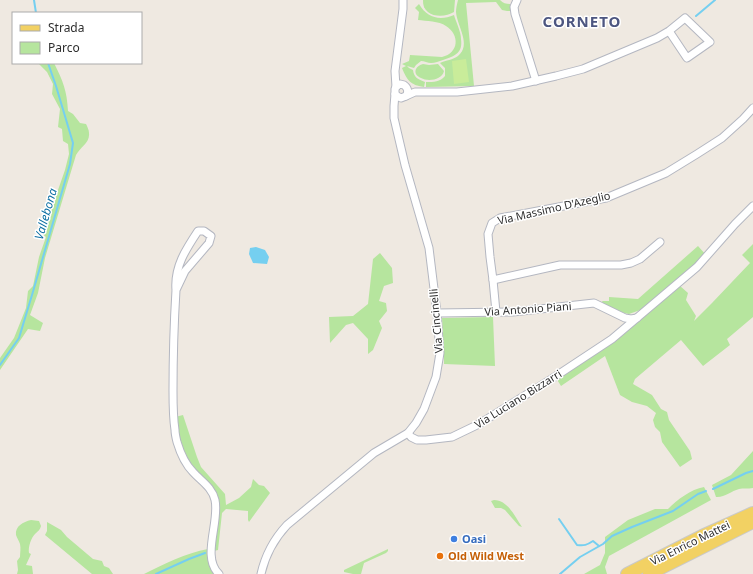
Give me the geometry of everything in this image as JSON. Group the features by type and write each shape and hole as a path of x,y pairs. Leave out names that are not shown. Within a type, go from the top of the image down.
{"main road":[{"name":"Via Enrico Mattei","path":"627,574 702,536 753,513"},
{"name":"Via Enrico Mattei","path":"649,574 753,522"}],"street":[{"name":"Via Cincinelli","path":"261,574 263,564 272,545 287,525 374,453 408,433 424,409 436,377 440,353 429,248 405,165 394,118 395,71 403,0"},
{"path":"517,0 514,7 515,14 536,81"},
{"path":"415,92 400,84 395,91 399,97 415,92 488,90 536,81 583,69 657,38 684,18 710,42 687,58 668,31"},
{"path":"394,118 397,109 408,91 395,71"},
{"name":"Via Massimo D'Azeglio","path":"496,312 494,280 488,234 490,226 495,220 606,198 666,173 722,138 753,108"},
{"path":"621,331 697,267 753,206"},
{"path":"176,290 185,271 209,244 211,236 204,231 198,231 186,250 177,269 175,282 173,412 176,440 187,464 206,484 215,500 216,511 212,541 212,564 219,574"},
{"path":"494,280 560,265 631,264 640,260 660,242"},
{"name":"Via Antonio Piani","path":"437,313 513,312 594,303 625,318 637,318"},
{"path":"616,314 620,320 621,331"},
{"name":"Via Luciano Bizzarri","path":"408,433 411,437 417,440 452,437 479,424 553,378 612,339 621,331"}],"green space":[{"path":"423,0 455,0 454,12 439,16 434,15 426,10"},
{"path":"458,0 500,0 510,4 510,11 502,10 496,2 466,3 474,86 426,87 426,82 439,81 445,76 445,68 440,63 458,56 462,52 464,41 456,12"},
{"path":"419,4 422,9 434,17 444,18 454,15 460,33 461,44 459,51 451,57 432,63 421,61 414,68 407,66 413,70 414,75 417,78 425,82 424,87 415,85 410,81 402,68 406,66 402,64 409,61 410,55 442,57 448,55 452,52 456,43 454,34 443,24 418,20 419,12 415,8"},
{"path":"466,59 469,82 454,84 452,61"},
{"path":"39,64 54,64 64,86 68,111 73,114 80,123 86,124 89,131 89,136 88,140 76,155 45,258 38,293 30,315 43,323 40,331 28,329 0,370 0,358 14,338 26,308 28,291 33,286 39,257 46,237 39,231 44,213 51,210 69,154 68,144 63,141 62,129 58,127 60,109 52,94 53,84 47,72"},
{"path":"423,64 438,64 444,71 443,74 434,79 427,80 421,78 416,74 416,68"},
{"path":"753,244 753,317 727,339 730,345 703,366 681,340 635,379 633,384 652,395 661,409 667,412 669,420 690,451 692,459 680,467 662,442 660,432 655,427 653,420 656,413 647,406 632,402 620,395 605,356 561,386 556,378 680,286 688,293 686,300 696,316 694,321 750,263 742,255"},
{"path":"698,246 706,255 643,309 629,314 620,312 603,303 602,301 609,301 609,297 638,299"},
{"path":"380,253 392,268 393,283 384,286 379,301 386,303 387,311 379,321 382,328 373,350 368,354 368,339 353,323 346,325 330,343 329,317 353,316 368,304 373,259"},
{"path":"493,317 495,366 444,364 442,318"},
{"path":"183,415 201,467 225,494 226,505 239,498 251,487 253,479 259,485 264,486 270,493 249,522 248,511 226,509 222,513 218,550 214,551 217,499 188,463 178,441 175,417"},
{"path":"753,451 753,488 739,489 716,497 712,485 731,475"},
{"path":"704,487 711,500 609,556 605,567 607,574 584,574 600,565 605,553 605,537 628,520 655,509 668,509 684,495"},
{"path":"494,500 507,506 522,527 519,526 505,510 495,508 491,501"},
{"path":"31,520 39,521 41,526 29,545 29,553 31,554 26,565 32,566 33,574 17,574 17,561 20,557 20,544 16,532 20,525"},
{"path":"47,522 61,530 93,559 102,561 104,566 109,568 113,574 92,574 45,535 47,531"},
{"path":"208,549 210,562 216,574 144,574 183,556"},
{"path":"388,549 386,553 364,563 361,574 344,572 344,570"}],"water":[{"path":"256,247 265,250 269,257 267,264 253,263 249,254 250,248"}],"waterway":[{"name":"Vallebona","path":"34,0 36,12"},
{"path":"696,16 715,0"},
{"name":"Vallebona","path":"0,365 19,338 70,164 73,143 48,64"},
{"path":"713,489 753,471"},
{"path":"560,574 580,557 603,544 612,536 673,511 698,494 706,491"},
{"path":"559,519 577,545 585,545 593,541 599,546"},
{"path":"156,574 205,553"}],"place":[{"name":"Oasi","path":"454,539"},
{"name":"Old Wild West","path":"440,556"}],"district":[{"name":"CORNETO","path":"582,22"}]}
